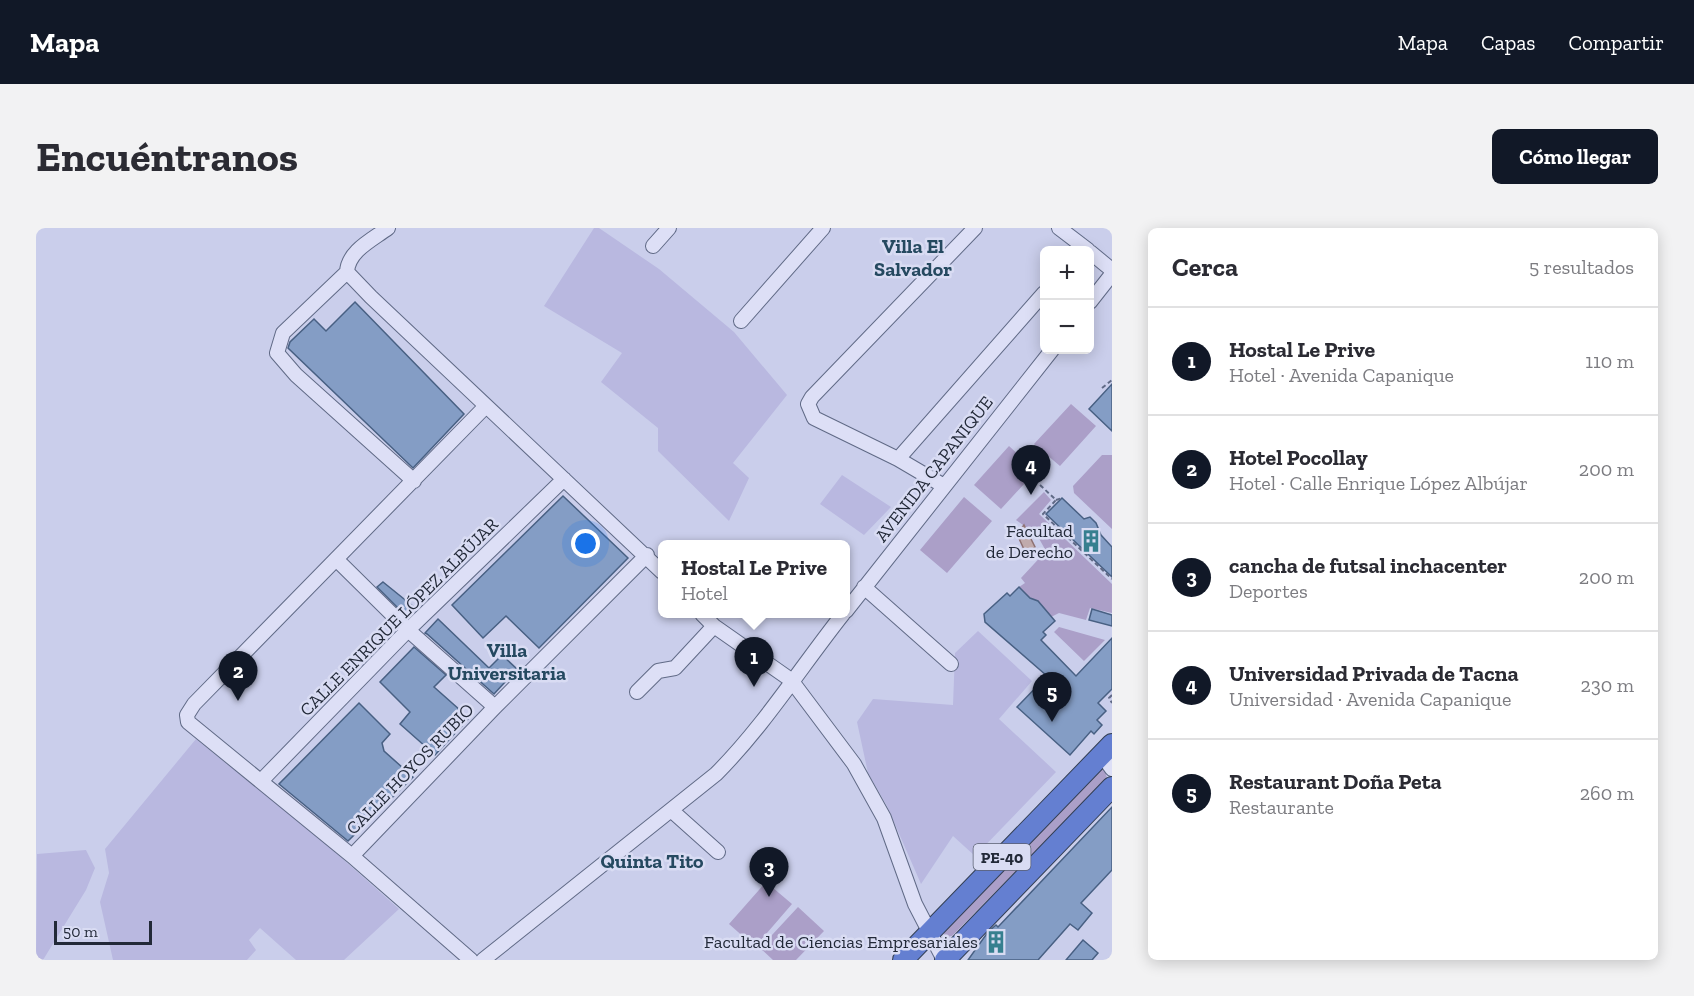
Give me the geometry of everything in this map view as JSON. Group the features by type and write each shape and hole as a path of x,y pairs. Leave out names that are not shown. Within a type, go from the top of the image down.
{"highway":[{"name":"PE-40","path":"903,960 1109,756"},
{"name":"PE-40","path":"944,960 1112,787"}],"street":[{"path":"388,228 353,255 348,262 347,272 283,333 277,353 296,375 414,481"},
{"path":"653,246 669,228"},
{"path":"741,321 823,228"},
{"path":"944,486 898,459 814,418 808,404 812,397 975,228"},
{"path":"1059,228 1081,246"},
{"path":"1091,300 1112,272 1094,257"},
{"path":"347,272 658,567"},
{"path":"898,459 1040,298"},
{"name":"AVENIDA CAPANIQUE","path":"850,604 1049,354"},
{"path":"471,960 352,856 188,722 187,715 194,704 486,406"},
{"name":"CALLE ENRIQUE LÓPEZ ALBÚJAR","path":"261,781 408,630 564,479"},
{"name":"CALLE HOYOS RUBIO","path":"352,856 495,707 647,555"},
{"path":"336,560 408,630 495,707"},
{"path":"864,587 951,664"},
{"path":"706,618 791,680 859,773 884,818 915,904 944,960"},
{"name":"AVENIDA CAPANIQUE","path":"483,960 716,774 750,740 791,680 839,618"},
{"path":"637,692 658,671 675,668 714,626"},
{"path":"671,810 718,852"}],"path":[{"path":"1102,388 1112,380"},
{"path":"1040,485 1056,500"},
{"path":"1062,498 1056,500 1043,514 1112,579"},
{"path":"1112,695 1109,698 1112,704"}],"shaded area":[{"path":"594,228 599,228 659,269 734,332 787,395 733,463 749,478 729,521 658,451 658,428 601,382 622,353 544,306"},
{"path":"1071,404 1096,426 1060,466 1034,444"},
{"path":"1009,446 1036,471 1001,509 974,485"},
{"path":"1102,455 1112,455 1112,529 1074,493 1073,486"},
{"path":"842,475 891,507 864,535 820,504"},
{"path":"1044,492 1051,500 1039,514 1112,584 1112,613 1090,608 1086,620 1059,613 1051,617 1038,601 1030,598 1019,587 1025,583 1021,578 1046,551 1037,535 1016,520"},
{"path":"964,497 992,521 947,573 920,550"},
{"path":"1024,525 1035,547 1027,556 1017,534"},
{"path":"1059,627 1105,640 1084,661 1054,632"},
{"path":"978,631 1032,681 999,719 1056,772 975,856 953,836 921,884 887,806 868,773 857,722 873,699 953,705 955,653"},
{"path":"196,739 326,844 399,909 344,960 296,960 260,928 249,940 256,950 247,960 113,960 100,902 109,873 105,849"},
{"path":"1099,769 1105,770 1107,778 952,936 945,937 943,929"},
{"path":"86,850 95,868 86,890 43,960 36,960 37,854"},
{"path":"766,882 792,904 755,947 729,924"},
{"path":"798,907 824,931 796,960 773,960 760,948"}],"building":[{"path":"355,302 464,414 413,468 288,348 290,342 314,319 326,331"},
{"path":"1112,384 1112,431 1089,409"},
{"path":"563,496 628,558 539,648 506,616 483,638 452,605"},
{"name":"Facultad de Derecho","path":"1062,498 1084,519 1090,517 1112,547 1112,577 1046,514"},
{"path":"383,582 414,607 406,616 377,587"},
{"path":"1019,587 1030,598 1038,601 1055,621 1043,632 1046,635 1041,640 1076,676 1112,638 1112,689 1098,703 1106,711 1097,720 1102,725 1094,734 1091,731 1070,755 1017,707 1047,676 985,622 984,614 1007,593 1010,596"},
{"path":"1092,609 1112,615 1112,626 1089,620"},
{"path":"438,619 489,668 502,655 517,669 494,694 425,633"},
{"path":"414,647 446,675 434,687 469,718 435,755 400,724 410,712 380,682"},
{"path":"359,703 390,734 382,743 384,751 413,777 348,841 279,784"},
{"path":"1112,807 1112,870 1081,903 1092,913 1078,930 1070,924 1038,960 968,960 988,932 996,925 998,927"},
{"path":"1083,940 1098,953 1092,960 1066,960"}],"place":[{"name":"Universidad Privada de Tacna","path":"1031,495"},
{"name":"Facultad de Derecho","path":"1091,541"},
{"name":"Hostal Le Prive","path":"754,687"},
{"name":"Hotel Pocollay","path":"238,701"},
{"name":"Restaurant Doña Peta","path":"1052,722"},
{"name":"cancha de futsal inchacenter","path":"769,897"},
{"name":"Facultad de Ciencias Empresariales","path":"996,942"}],"district":[{"name":"Villa El Salvador","path":"913,258"},
{"name":"Villa Universitaria","path":"507,662"},
{"name":"Quinta Tito","path":"652,861"}]}
